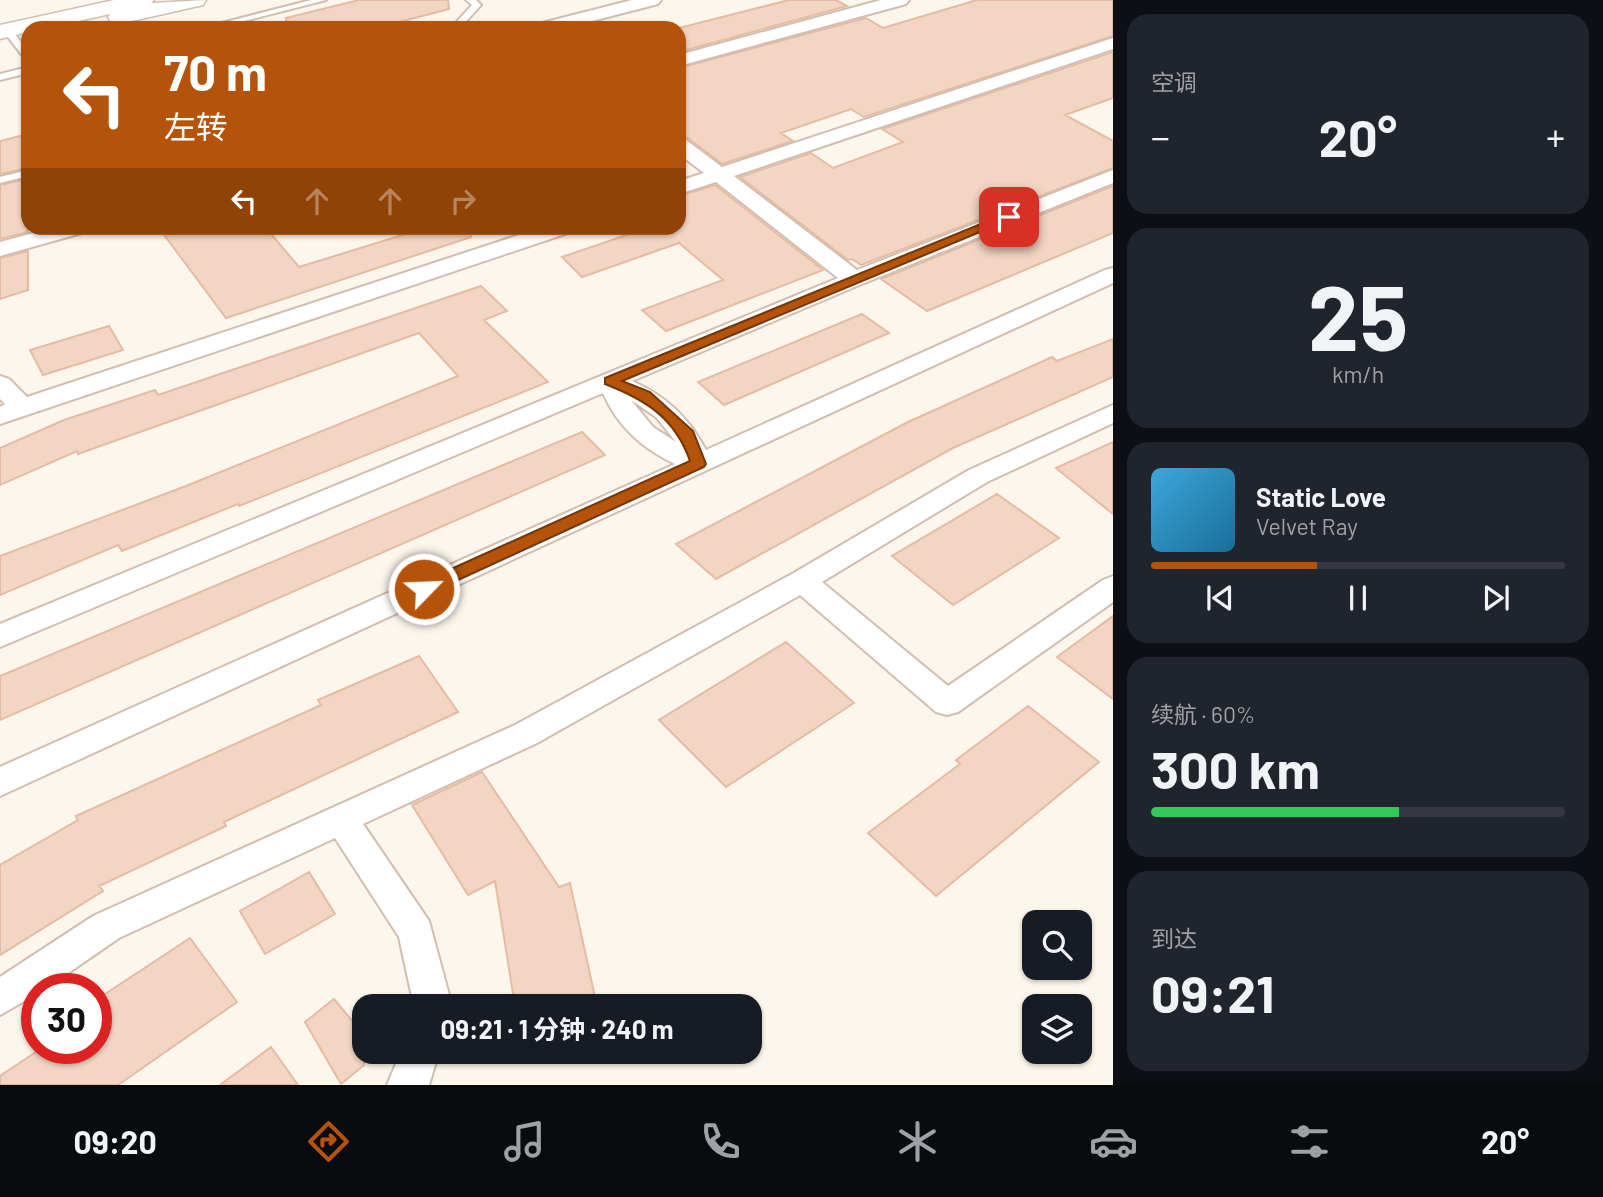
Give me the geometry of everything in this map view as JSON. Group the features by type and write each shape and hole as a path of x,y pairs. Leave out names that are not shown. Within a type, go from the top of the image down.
{"street":[{"path":"76,21 143,0"},
{"path":"86,21 195,0"},
{"path":"534,21 527,16 587,0"},
{"path":"570,21 652,0"},
{"path":"686,59 900,0"},
{"path":"686,186 1113,43"},
{"path":"686,149 854,279"},
{"path":"0,636 854,279 1113,176"},
{"path":"0,249 49,235"},
{"path":"0,384 11,411 539,235"},
{"path":"0,782 1113,275"},
{"path":"610,381 645,395 688,435 699,464"},
{"path":"0,998 106,927 526,734 802,580 978,476 1113,412"},
{"path":"802,580 947,703 1113,587"},
{"path":"341,819 416,932 430,994"},
{"path":"406,1085 412,1079 416,1064"}],"lane":[{"path":"235,21 321,0"},
{"path":"462,21 477,5 470,0"},
{"path":"0,77 21,72"},
{"path":"0,180 21,175"}],"building":[{"path":"359,0 448,0 449,9 404,21 286,21 286,18"},
{"path":"789,0 836,0 847,6 686,50 686,26"},
{"path":"977,0 1113,0 1113,36 864,117 851,109 781,133 793,141 722,164 686,138 686,66 866,18 883,28"},
{"path":"1113,52 1113,98 1065,115 1113,141 1113,168 861,265 852,259 848,260 740,177 811,153 833,168 903,142 882,129"},
{"path":"21,136 21,170 0,174 0,141"},
{"path":"21,180 21,234 0,239 0,185"},
{"path":"715,185 823,270 666,331 642,310 723,280 679,243 582,277 562,257 626,235 686,235 686,194"},
{"path":"1113,186 1113,233 927,311 881,279"},
{"path":"164,235 272,235 299,267 402,235 470,235 471,237 226,318"},
{"path":"28,251 28,290 0,299 0,258"},
{"path":"481,286 507,311 484,320 548,382 122,551 118,545 0,595 0,556 186,486 458,376 419,333 78,454 77,451 0,485 0,448 64,420 155,390 158,395"},
{"path":"862,314 889,333 724,405 698,382"},
{"path":"109,326 123,350 43,375 30,350"},
{"path":"1113,339 1113,377 953,448 716,579 676,544 908,422 1052,357 1057,361"},
{"path":"582,432 605,455 0,720 0,676"},
{"path":"1113,442 1113,514 1056,468"},
{"path":"997,494 1059,538 953,605 892,556"},
{"path":"1113,616 1113,699 1057,657"},
{"path":"786,642 854,703 726,787 659,720"},
{"path":"419,656 458,712 224,822 226,826 99,886 103,891 0,955 0,865 78,820 76,816 321,705 318,700"},
{"path":"1028,706 1099,762 936,896 868,833 960,764 956,760"},
{"path":"482,772 559,887 570,883 594,994 513,994 495,881 468,895 412,805"},
{"path":"309,872 335,914 265,954 240,911"},
{"path":"190,938 237,1002 118,1085 0,1085 0,1076 21,1062 112,1064 112,989"},
{"path":"334,999 352,1021 352,1064 364,1065 341,1084 305,1022"},
{"path":"271,1047 298,1085 220,1085"}],"route":[{"path":"424,589 699,464 688,435 645,395 610,381 1009,217"}]}
